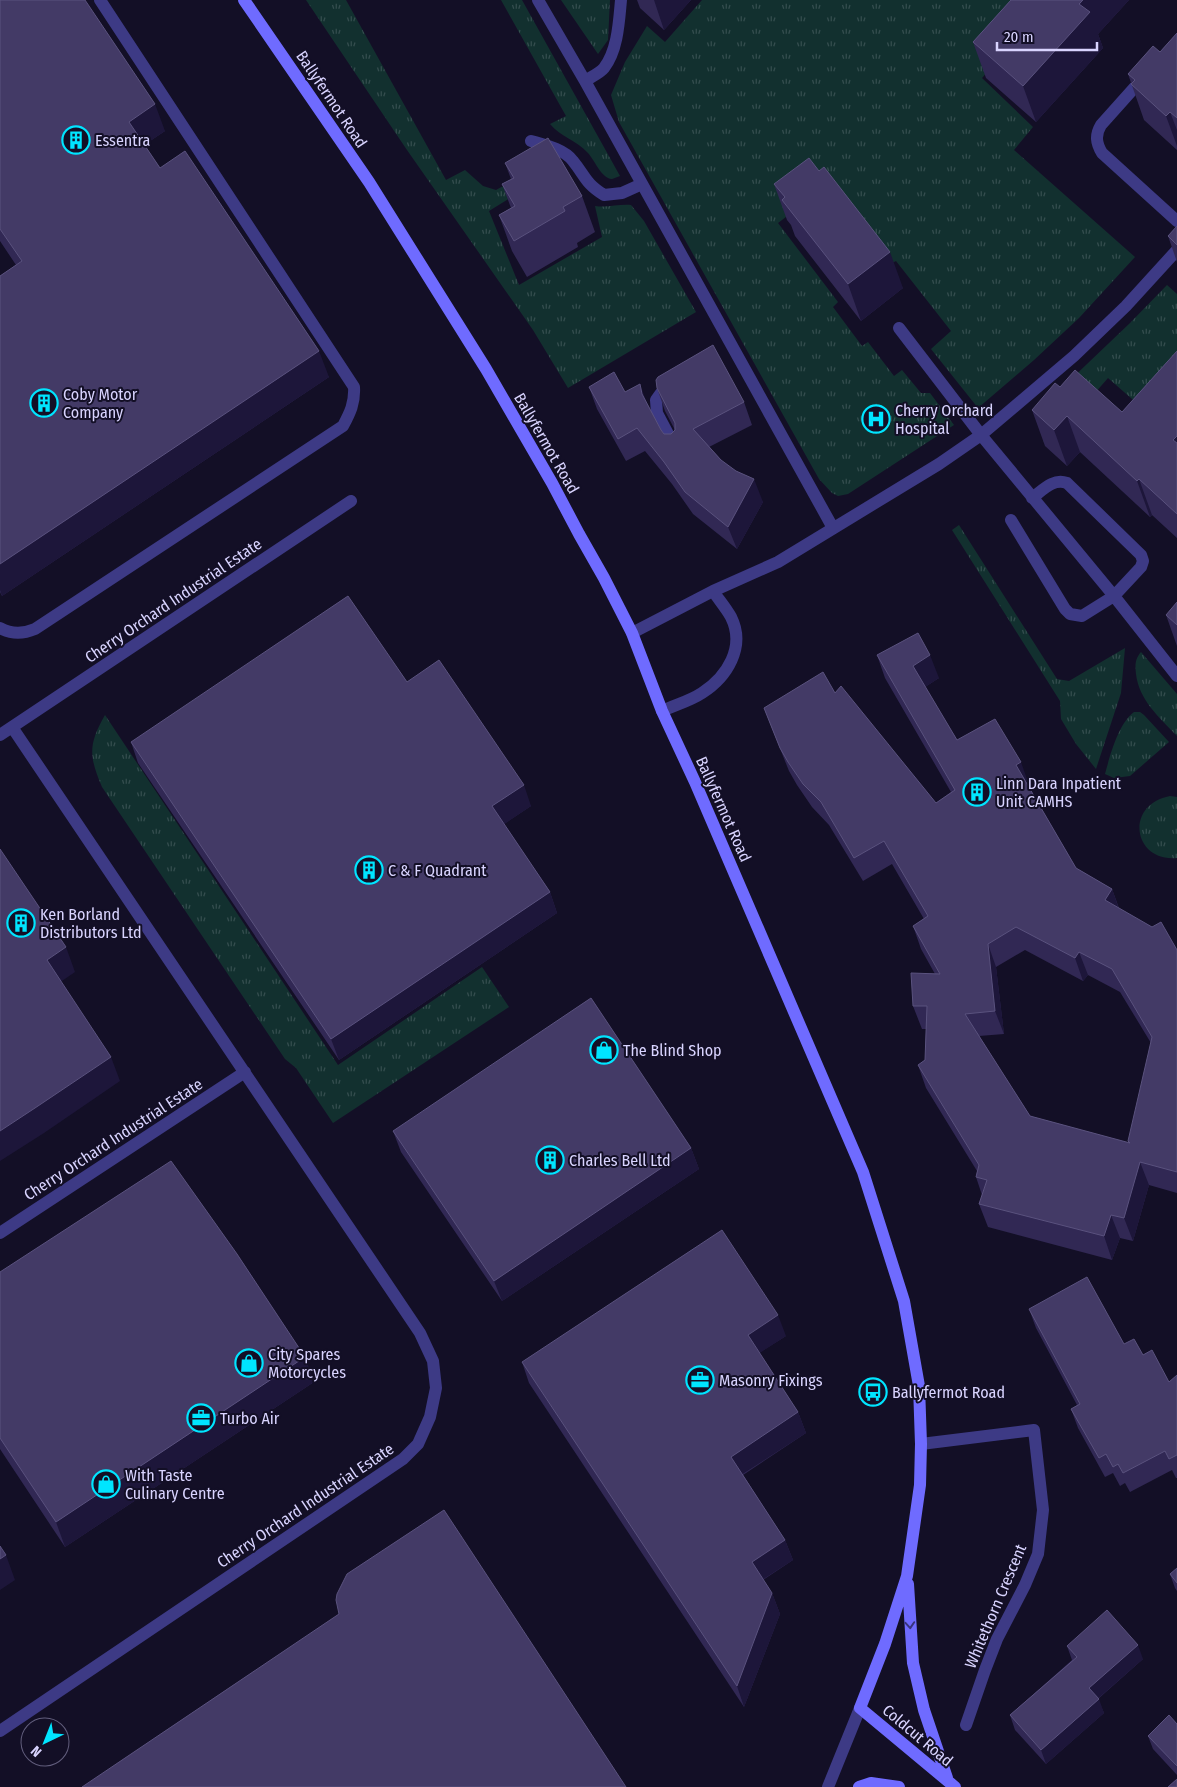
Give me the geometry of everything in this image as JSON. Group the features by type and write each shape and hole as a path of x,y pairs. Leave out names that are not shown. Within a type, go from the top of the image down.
{"main road":[{"name":"Ballyfermot Road","path":"244,0 369,182 486,369 552,483 632,633 662,711 714,825 863,1172 904,1300 918,1386 921,1444 920,1486 907,1576 885,1644 860,1708"},
{"path":"907,1576 913,1663 924,1710 952,1784"},
{"name":"Coldcut Road","path":"860,1708 952,1784"},
{"path":"859,1787 871,1783 899,1787"}],"street":[{"path":"0,628 8,632 26,633 35,629 343,426 352,411 355,398 354,387 100,0"},
{"path":"538,0 642,184 730,353 833,528"},
{"path":"585,81 604,68 612,52 616,39 621,0"},
{"path":"1152,68 1101,125 1096,133 1097,144 1102,153 1177,221"},
{"path":"531,141 566,154 586,181 595,190 604,195 622,193 642,184"},
{"path":"632,633 713,591 778,562 939,464 981,435 1087,343 1126,306 1177,250"},
{"path":"899,328 981,435 1114,596 1177,676"},
{"path":"676,449 657,413 656,400 661,393 686,379"},
{"path":"1011,520 1065,609 1070,614 1082,616 1114,596 1141,567 1143,561 1141,555 1067,483 1060,480 1054,482 1032,498"},
{"name":"Cherry Orchard Industrial Estate","path":"0,736 351,501"},
{"path":"662,711 700,695 728,668 733,658 736,648 735,628 731,617 713,591"},
{"name":"Cherry Orchard Industrial Estate","path":"0,1731 403,1459 418,1444 430,1418 436,1388 433,1361 420,1333 12,727"},
{"name":"Cherry Orchard Industrial Estate","path":"0,1233 245,1072"},
{"name":"Whitethorn Crescent","path":"921,1444 1034,1430 1043,1510 1038,1554 1025,1585 997,1639 966,1726"},
{"path":"828,1787 860,1708"}],"green space":[{"path":"306,0 346,0 446,180 465,170 483,186 496,190 540,166 553,171 489,211 519,285 602,237 595,206 631,205 644,221 696,312 568,388 533,330 407,150"},
{"path":"501,0 522,0 620,176 612,179 605,176 588,153 550,124 566,116"},
{"path":"561,0 610,0 608,40 598,54"},
{"path":"702,0 1060,0 1040,13 982,78 1033,127 1014,150 1135,257 1079,318 978,408 931,349 951,331 896,261 888,265 823,189 778,223 838,302 833,307 862,346 868,342 894,376 902,370 921,393 930,393 954,425 848,494 838,496 832,493 819,479 619,122 611,95 625,62 647,26 665,42"},
{"path":"1167,285 1177,294 1177,381 1148,413 1108,378 1074,417 1069,415 1043,442 1043,435 1065,385"},
{"path":"959,525 1057,679 1069,681 1125,648 1121,693 1096,769 1076,744 1061,719 1060,701 952,530"},
{"path":"1141,652 1177,694 1177,736 1151,708 1141,692 1136,668"},
{"path":"1134,712 1140,712 1144,715 1169,742 1130,776 1114,778 1105,774 1109,758 1123,724"},
{"path":"105,715 338,1065 482,967 509,1007 333,1123 296,1068 285,1059 102,787 92,751 99,725"},
{"path":"1170,796 1177,797 1177,858 1162,857 1151,851 1143,843 1140,832 1140,821 1146,810 1155,801"}],"building":[{"path":"0,0 85,0 155,104 129,122 160,168 185,151 319,351 0,564 0,276 22,261 0,229"},
{"path":"1011,0 1083,0 1079,4 1090,12 1023,86 973,42"},
{"path":"1177,33 1177,118 1170,112 1166,116 1131,84 1135,80 1128,74 1153,46 1160,52"},
{"path":"548,138 582,196 563,207 565,211 514,241 499,215 515,206 502,184 514,178 505,163"},
{"path":"809,158 819,171 824,167 890,252 848,284 782,200 785,197 774,184"},
{"path":"1177,226 1177,245 1168,236"},
{"path":"713,345 744,402 693,429 721,460 736,471 754,479 728,527 685,492 637,428 618,439 589,387 614,372 625,392 640,384 642,394 661,430 664,434 671,434 675,430 675,423 657,388 656,380 658,377"},
{"path":"1177,351 1177,436 1173,440 1177,443 1177,514 1139,479 1137,481 1067,416 1054,430 1032,410 1055,383 1060,387 1075,370 1122,412"},
{"name":"C & F Quadrant","path":"348,596 407,682 439,660 524,785 492,806 550,892 331,1039 131,742"},
{"path":"1177,602 1177,625 1166,615"},
{"path":"918,633 930,655 913,666 957,740 995,719 1021,762 1016,765 1076,868 1112,889 1105,900 1152,927 1161,922 1177,950 1177,1172 1140,1162 1124,1218 1111,1215 1104,1236 979,1204 987,1180 976,1177 979,1165 918,1065 925,1060 927,1006 913,1006 911,973 940,974 913,926 928,916 884,841 854,858 821,802 803,784 788,762 780,748 764,708 823,672 835,693 841,686 936,803 955,790 877,655","holes":["1016,927 1075,958 1079,952 1112,969 1152,1037 1128,1141 1130,1143 1030,1116 965,1014 995,1011 988,944"]},
{"path":"0,849 66,947 47,960 111,1057 0,1131"},
{"name":"Charles Bell Ltd","path":"591,998 691,1148 494,1281 393,1131"},
{"path":"171,1161 237,1254 305,1357 56,1522 0,1438 0,1272"},
{"path":"722,1230 778,1315 748,1335 798,1412 731,1457 785,1540 752,1562 772,1593 737,1686 522,1362"},
{"path":"1087,1277 1124,1344 1134,1339 1143,1355 1152,1350 1169,1382 1177,1375 1177,1455 1169,1459 1165,1451 1123,1473 1118,1464 1113,1467 1106,1454 1099,1458 1071,1409 1080,1404 1029,1309"},
{"path":"444,1510 626,1787 82,1787 339,1614 336,1600 337,1594 347,1574"},
{"path":"0,1546 6,1555 0,1559"},
{"path":"1177,1568 1177,1583 1170,1574"},
{"path":"1107,1610 1138,1645 1089,1688 1099,1699 1041,1750 1010,1715 1077,1657 1067,1646"},
{"path":"1169,1715 1177,1724 1177,1766 1148,1736"},
{"path":"1177,1779 1177,1787 1168,1787"}],"place":[{"name":"Essentra","path":"76,140"},
{"name":"Coby Motor Company","path":"44,403"},
{"name":"Cherry Orchard Hospital","path":"876,419"},
{"name":"Linn Dara Inpatient Unit CAMHS","path":"977,792"},
{"name":"C & F Quadrant","path":"369,870"},
{"name":"Ken Borland Distributors Ltd","path":"21,923"},
{"name":"The Blind Shop","path":"604,1050"},
{"name":"Charles Bell Ltd","path":"550,1160"},
{"name":"City Spares Motorcycles","path":"249,1363"},
{"name":"Masonry Fixings","path":"700,1380"},
{"name":"Ballyfermot Road","path":"873,1392"},
{"name":"Turbo Air","path":"201,1418"},
{"name":"With Taste Culinary Centre","path":"106,1484"}]}
